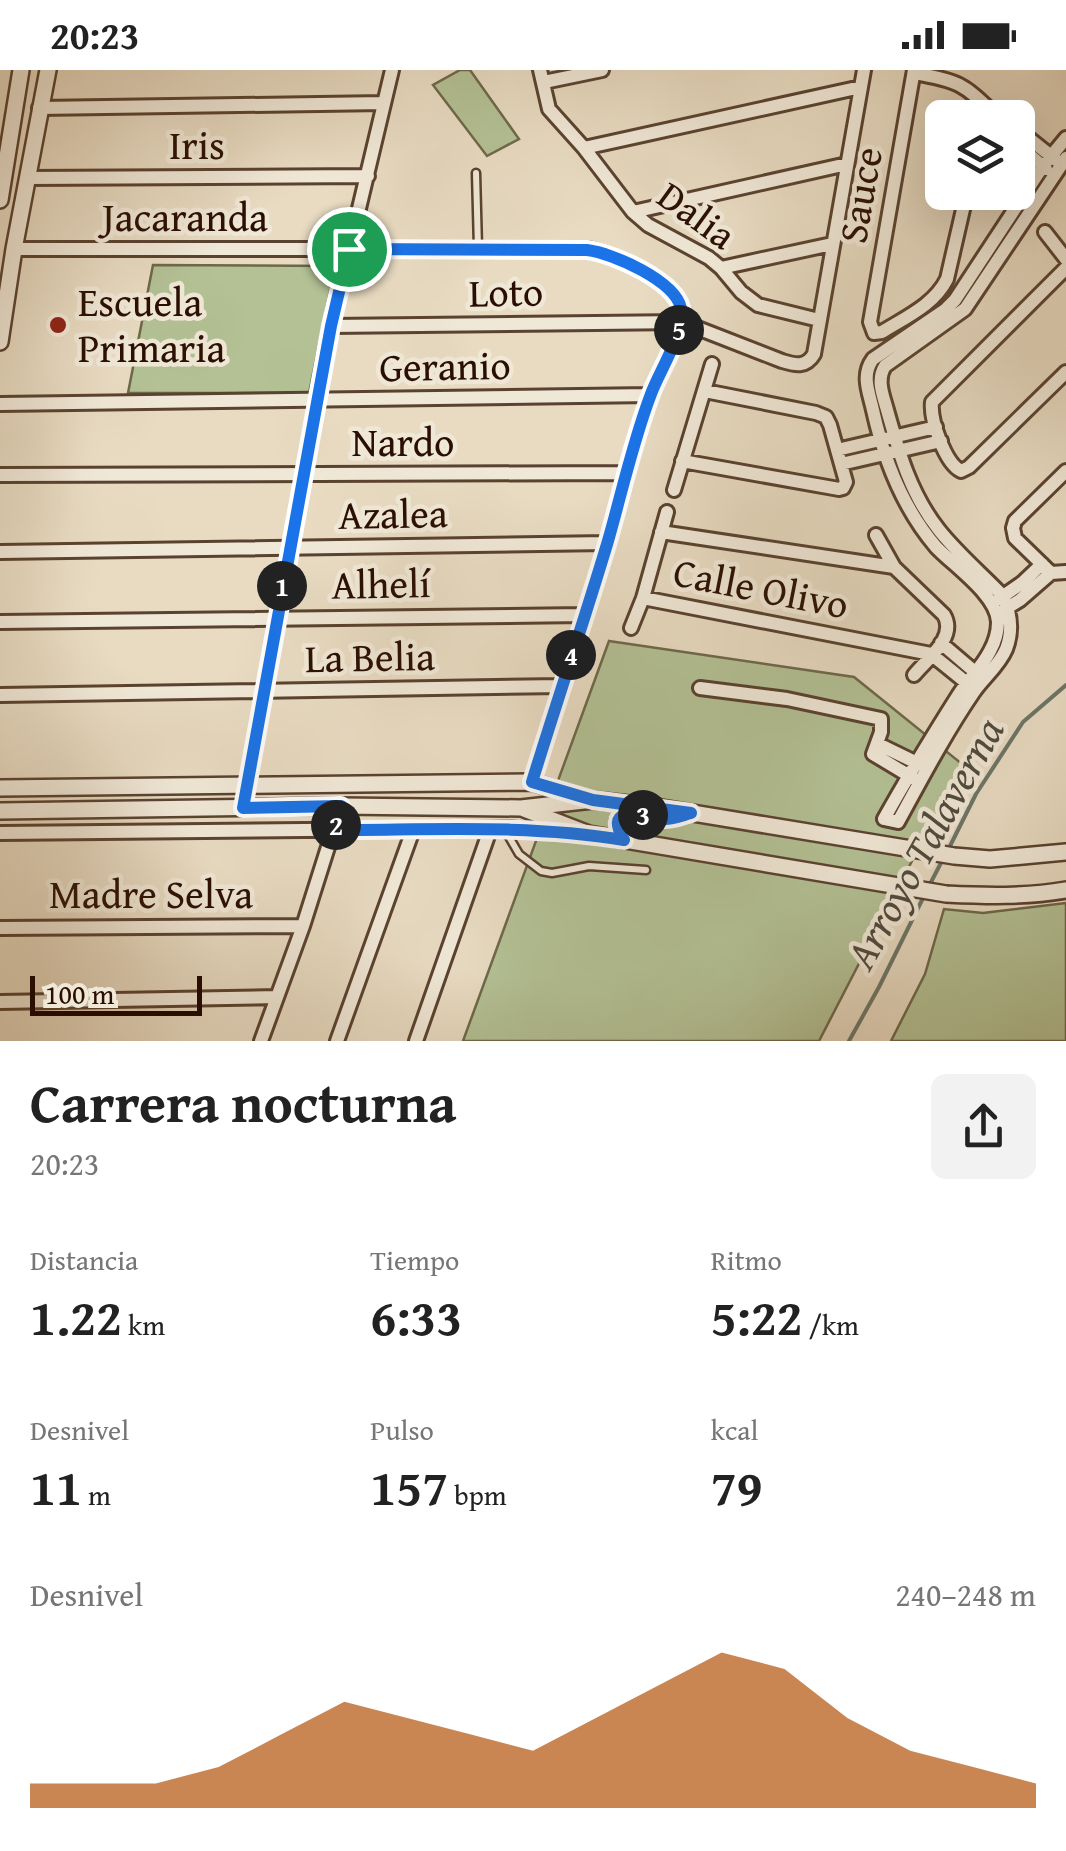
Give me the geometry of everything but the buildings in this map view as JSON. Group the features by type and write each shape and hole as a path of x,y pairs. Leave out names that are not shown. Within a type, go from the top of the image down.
{"street":[{"path":"1,190 7,113 21,70"},
{"path":"0,342 48,70"},
{"path":"243,808 331,326 392,70"},
{"path":"542,76 602,70"},
{"path":"532,782 650,395 682,322 797,365 805,364 814,354 864,70"},
{"path":"914,72 963,85 976,100"},
{"name":"Sauce","path":"914,72 870,322 872,331 882,332 941,291 963,210"},
{"name":"Dalia","path":"542,76 549,110 633,212 648,225 708,258 758,305 819,320"},
{"path":"584,148 861,88"},
{"path":"39,108 384,103"},
{"path":"1000,605 928,516 912,488 880,383 882,370 964,309 1055,164 1066,138"},
{"path":"1035,145 1055,164"},
{"path":"633,212 847,164"},
{"path":"1000,605 950,562 926,534 900,491 882,447 866,381 869,364 951,305 1015,211 1055,164"},
{"name":"Iris","path":"27,178 368,176"},
{"path":"1045,232 1066,259"},
{"path":"721,268 832,244"},
{"name":"Jacaranda","path":"14,249 587,250 607,254 671,290 681,308 682,322"},
{"path":"1066,268 932,402 938,434 953,466 966,470 1066,372"},
{"name":"Loto","path":"331,326 682,322"},
{"path":"674,490 712,364"},
{"path":"682,461 839,489 846,482 830,425 822,415 705,391"},
{"name":"Geranio","path":"0,404 650,395"},
{"path":"839,457 938,434"},
{"path":"1066,472 1013,525 1016,538 1046,568 1056,574 1066,572"},
{"name":"Nardo","path":"0,476 626,473"},
{"path":"660,532 666,512"},
{"name":"Calle Olivo","path":"876,534 894,567 948,620 948,633 936,648 643,598 660,532 894,567"},
{"name":"Azalea","path":"0,552 607,542"},
{"path":"700,688 881,718 882,732 872,754 914,779 989,654 1000,605 1022,583 1046,568"},
{"path":"631,628 643,598"},
{"name":"Alhelí","path":"0,622 584,615"},
{"path":"914,675 936,648 975,681"},
{"name":"La Belia","path":"0,695 562,686"},
{"path":"878,744 922,765"},
{"path":"0,788 532,782 593,800 954,856 990,858 1066,852"},
{"path":"0,812 341,806 521,808 593,800"},
{"path":"261,1041 341,806"},
{"path":"521,808 589,834"},
{"path":"624,840 618,827 622,816 665,819 691,813"},
{"path":"0,833 505,828 589,834 946,894 1032,896 1066,890"},
{"path":"337,1041 413,830"},
{"path":"416,1041 490,830"},
{"name":"Madre Selva","path":"0,928 303,926"},
{"path":"0,1002 277,997"}],"lane":[{"path":"476,174 478,249"},
{"path":"505,828 519,854 541,871 552,873 588,866 646,870"}],"green space":[{"path":"460,70 470,70 519,139 487,156 433,85"},
{"path":"153,265 335,266 309,393 128,393"},
{"path":"609,641 854,677 962,764 819,1041 463,1041"},
{"path":"1066,903 1066,1041 891,1041 925,974 944,909 983,913"}],"waterway":[{"name":"Arroyo Talaverna","path":"948,850 976,794 1023,722 1066,685"},
{"name":"Arroyo Talaverna","path":"929,886 943,859"},
{"name":"Arroyo Talaverna","path":"849,1041 925,894"}],"place":[{"name":"Escuela Primaria","path":"58,325"}],"route":[{"path":"349,249 587,250 621,260 660,282 676,298 682,322 650,395 532,782 593,800 691,813 665,819 622,816 618,827 624,840 505,828 334,830 341,806 243,808 331,326 349,249"}]}
